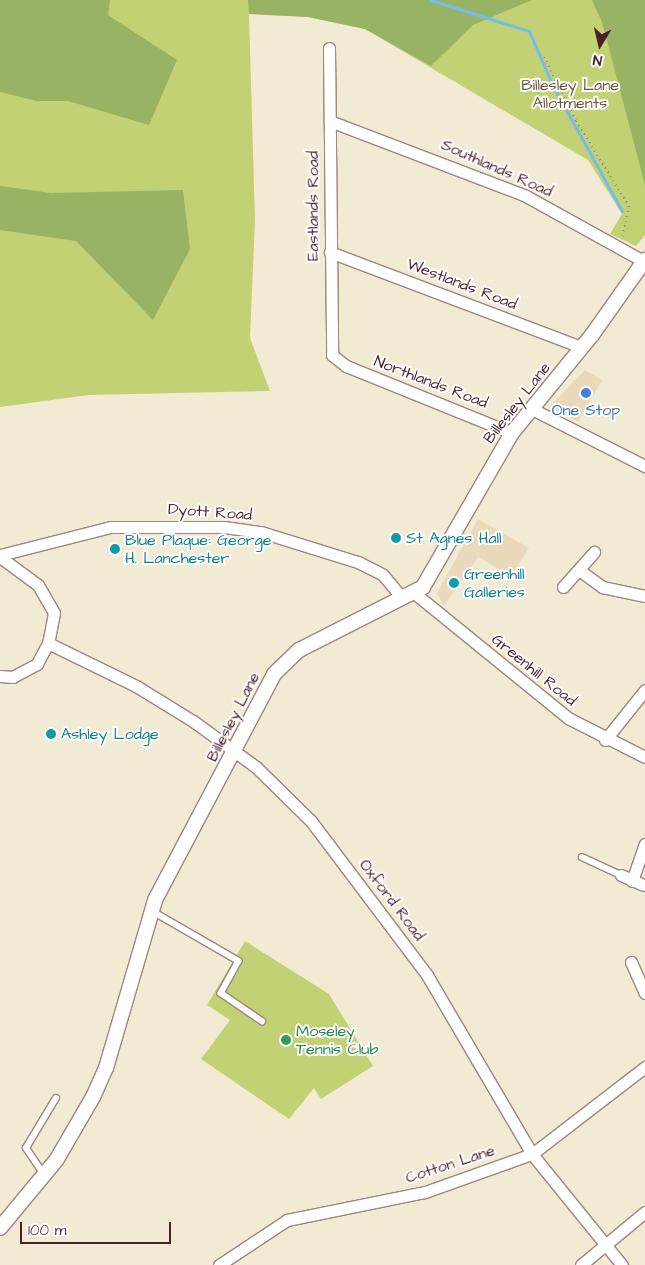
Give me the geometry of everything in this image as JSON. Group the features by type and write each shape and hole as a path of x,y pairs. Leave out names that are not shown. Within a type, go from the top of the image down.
{"street":[{"name":"Eastlands Road","path":"329,48 330,346 338,361"},
{"name":"Southlands Road","path":"330,121 526,196 645,261"},
{"name":"Westlands Road","path":"330,252 582,347"},
{"name":"Billesley Lane","path":"0,1228 44,1175 78,1126 106,1068 150,910 282,665 299,650 407,595 431,577 512,433 582,347 645,261"},
{"name":"Northlands Road","path":"338,361 512,433"},
{"path":"532,409 645,466"},
{"name":"Dyott Road","path":"0,556 111,527 224,527 261,532 358,562 383,575 407,595"},
{"path":"563,587 594,552"},
{"path":"0,556 49,599 54,613 48,643 37,664 26,672 0,676"},
{"path":"579,570 602,586 645,596"},
{"name":"Greenhill Road","path":"407,595 568,718 605,740 645,757"},
{"name":"Oxford Road","path":"48,643 160,700 235,751 311,821 428,975 532,1154 622,1265"},
{"path":"605,740 645,690"},
{"path":"621,875 640,884 645,844"},
{"path":"631,962 645,993"},
{"name":"Cotton Lane","path":"219,1265 287,1220 425,1192 532,1154 645,1066"},
{"path":"581,1265 645,1212"}],"lane":[{"path":"582,857 621,875"},
{"path":"150,910 239,961 221,993 262,1021"},
{"path":"44,1175 26,1148 56,1098"}],"path":[{"path":"544,57 576,121 629,206 620,248"}],"shaded area":[{"path":"585,370 602,380 578,422 549,407"},
{"path":"478,519 529,548 511,576 478,557 444,606 437,593"}],"green space":[{"name":"Billesley Lane Allotments","path":"0,0 645,0 645,235 636,246 610,234 622,214 588,160 365,29 308,17 249,14 255,220 250,338 270,391 89,395 0,407"},
{"path":"0,0 110,0 108,15 177,60 149,125 68,101 37,101 0,92"},
{"path":"248,0 532,0 473,25 431,66 365,29 308,17 249,14"},
{"path":"592,0 645,0 645,185 602,22"},
{"path":"0,186 51,193 183,190 190,249 153,320 76,241 0,230"},
{"name":"Moseley Tennis Club","path":"245,941 329,994 373,1066 321,1099 314,1088 289,1119 201,1059 230,1020 207,1005"}],"waterway":[{"path":"431,0 529,31 553,86 622,211"}],"place":[{"name":"One Stop","path":"586,393"},
{"name":"St Agnes Hall","path":"396,538"},
{"name":"Blue Plaque: George H. Lanchester","path":"115,549"},
{"name":"Greenhill Galleries","path":"454,583"},
{"name":"Ashley Lodge","path":"51,734"},
{"name":"Moseley Tennis Club","path":"286,1040"}]}
